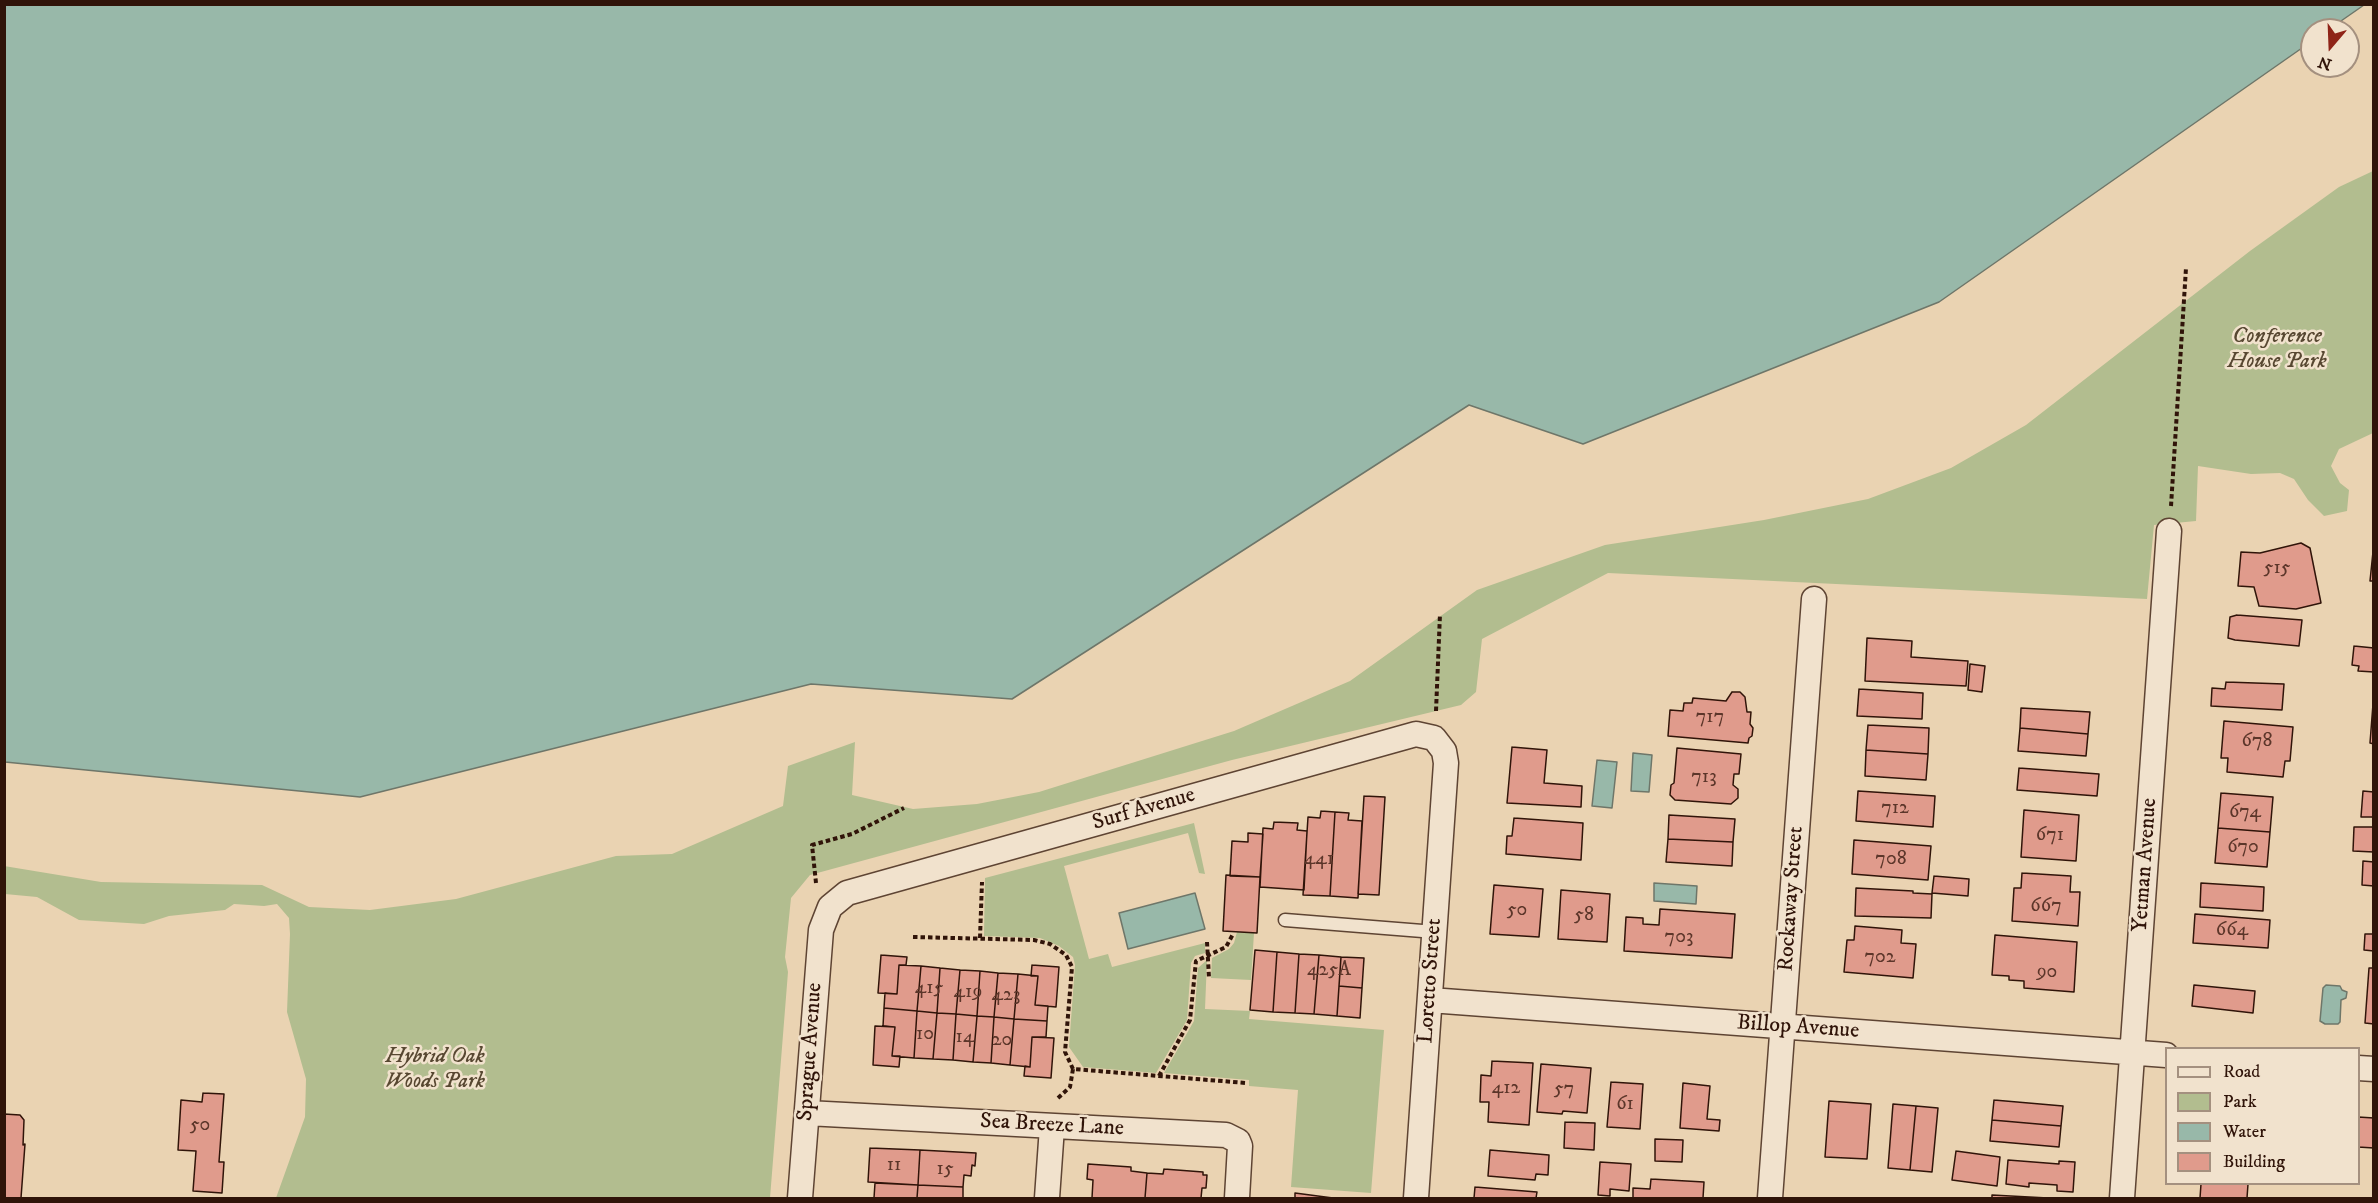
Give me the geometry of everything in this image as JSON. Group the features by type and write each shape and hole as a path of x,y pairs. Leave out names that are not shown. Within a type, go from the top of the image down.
{"street":[{"name":"Yetman Avenue","path":"2122,1198 2169,531"},
{"name":"Rockaway Street","path":"1770,1198 1814,599"},
{"name":"Surf Avenue","path":"830,907 847,893 1382,743 1416,734 1434,738"},
{"name":"Loretto Street","path":"1416,1198 1446,763 1444,751 1434,738"},
{"name":"Sprague Avenue","path":"800,1198 821,930 830,907"},
{"name":"Billop Avenue","path":"1430,1000 2165,1055"},
{"name":"Sea Breeze Lane","path":"807,1113 1226,1135 1238,1141 1241,1152 1237,1198"},
{"path":"1047,1198 1052,1127"}],"lane":[{"path":"1285,920 1434,932"}],"path":[{"path":"2169,531 2186,268"},
{"path":"1434,738 1440,614"},
{"path":"830,907 815,881 812,845 852,834 904,808"},
{"path":"980,939 982,875"},
{"path":"1159,1076 1190,1020 1196,961 1226,947 1233,934"},
{"path":"913,937 1043,942 1066,954 1072,967 1065,1052 1073,1069 1246,1083"},
{"path":"1207,942 1209,978"}],"green space":[{"name":"Conference House Park","path":"2373,171 2373,433 2339,449 2331,466 2340,483 2349,490 2347,511 2324,516 2308,500 2294,479 2280,473 2251,474 2198,466 2196,521 2154,525 2147,599 1608,573 1482,639 1476,692 1461,705 1232,760 810,875 791,898 785,957 788,972 770,1198 276,1198 305,1117 306,1079 287,1012 289,918 277,904 264,906 234,904 225,910 169,916 144,924 79,920 37,897 5,894 4,866 101,882 262,885 309,907 370,910 456,899 616,856 672,854 783,806 788,766 855,742 852,795 913,809 977,804 1039,792 1234,731 1350,681 1477,590 1605,545 1764,520 1868,499 1951,468 2026,425 2250,251 2339,187"},
{"path":"1194,823 1205,874 1199,873 1188,833 1064,866 1089,959 1108,954 1112,967 1205,943 1205,953 1195,956 1191,963 1187,1020 1156,1073 1083,1067 1069,1047 1075,965 1073,957 1059,946 1040,938 984,936 985,878"},
{"path":"1237,932 1254,933 1251,980 1211,978 1212,958 1229,949 1234,943"},
{"path":"1207,960 1205,1009 1250,1011 1249,1019 1384,1030 1371,1193 1291,1187 1298,1090 1249,1086 1249,1080 1164,1073 1194,1021 1198,968"}],"water":[{"path":"5,4 2364,5 2345,18 2300,18 2300,49 1939,302 1583,444 1469,405 1012,699 811,684 360,797 5,762"},
{"path":"1633,753 1652,755 1649,792 1631,791"},
{"path":"1597,760 1617,762 1612,808 1592,806"},
{"path":"1654,883 1697,886 1696,904 1654,901"},
{"path":"1195,893 1205,929 1128,949 1119,913"},
{"path":"2326,985 2340,986 2347,992 2346,998 2341,1000 2338,1024 2325,1024 2320,1021 2323,988"}],"building":[{"path":"2374,542 2374,581 2370,581"},
{"path":"2301,543 2310,548 2321,603 2296,609 2259,606 2254,587 2238,586 2241,552 2260,553"},
{"path":"2237,615 2302,620 2299,646 2228,638 2230,617"},
{"path":"1867,638 1912,641 1911,657 1968,661 1966,686 1865,681"},
{"path":"2354,646 2374,648 2374,672 2358,671 2359,666 2352,665"},
{"path":"1970,664 1985,666 1982,692 1968,690"},
{"path":"2226,682 2284,684 2282,710 2211,706 2212,688 2225,689"},
{"path":"1859,689 1923,693 1922,719 1857,716"},
{"path":"1732,692 1740,692 1745,697 1747,712 1751,712 1750,724 1753,728 1748,743 1668,736 1670,710 1683,711 1684,703 1692,703 1693,698 1726,701"},
{"path":"2374,704 2374,744 2370,743"},
{"path":"2021,708 2090,712 2088,734 2020,728"},
{"path":"2224,721 2293,727 2290,761 2285,761 2283,777 2227,772 2228,758 2221,758"},
{"path":"1868,725 1929,728 1928,754 1866,750"},
{"path":"2020,728 2088,734 2086,756 2018,751"},
{"path":"1512,747 1547,750 1544,783 1582,786 1581,807 1507,803"},
{"path":"1677,748 1741,754 1739,774 1734,774 1733,785 1738,789 1738,798 1731,804 1675,800 1670,795 1671,785 1674,783"},
{"path":"1866,750 1928,754 1926,780 1865,776"},
{"path":"2019,768 2099,774 2097,796 2017,790"},
{"path":"1858,791 1935,796 1933,827 1856,821"},
{"path":"2363,791 2374,792 2374,817 2361,817"},
{"path":"2221,793 2273,797 2270,832 2218,828"},
{"path":"1364,796 1385,797 1379,895 1358,894"},
{"path":"2024,810 2079,815 2076,861 2021,857"},
{"path":"1321,811 1335,812 1330,896 1303,895 1308,817 1320,818"},
{"path":"1335,812 1349,813 1348,820 1362,821 1358,898 1330,896"},
{"path":"1669,815 1735,819 1733,842 1668,839"},
{"path":"1514,818 1583,823 1581,860 1506,854 1507,836 1512,836"},
{"path":"1274,822 1298,823 1297,830 1307,831 1304,890 1260,887 1263,828 1273,829"},
{"path":"2354,827 2374,827 2374,852 2353,851"},
{"path":"2218,828 2270,832 2267,867 2215,863"},
{"path":"1248,833 1263,834 1260,877 1230,876 1232,841 1248,842"},
{"path":"1668,839 1733,842 1732,866 1666,862"},
{"path":"1854,840 1931,846 1928,880 1852,874"},
{"path":"2363,861 2374,862 2374,886 2362,885"},
{"path":"2022,873 2071,876 2070,892 2080,892 2078,926 2012,921 2014,888 2021,888"},
{"path":"1226,875 1260,877 1257,933 1223,931"},
{"path":"1934,876 1969,879 1968,896 1932,893"},
{"path":"2201,883 2264,887 2263,911 2200,907"},
{"path":"1494,885 1543,889 1539,937 1490,934"},
{"path":"1856,888 1932,894 1931,918 1855,916"},
{"path":"1561,890 1610,894 1607,942 1558,939"},
{"path":"1660,909 1735,914 1732,958 1624,951 1626,917 1643,918 1643,924 1659,925"},
{"path":"2195,914 2270,920 2268,948 2193,943"},
{"path":"1855,926 1902,930 1901,943 1916,944 1913,978 1844,972 1847,940 1854,940"},
{"path":"2365,934 2374,934 2374,951 2364,950"},
{"path":"1995,935 2077,942 2074,992 2024,988 2024,981 2009,980 2009,976 1992,975"},
{"path":"1255,950 1277,952 1273,1012 1250,1010"},
{"path":"1277,952 1299,954 1295,1013 1273,1012"},
{"path":"1299,954 1319,955 1314,1014 1295,1013"},
{"path":"881,955 907,957 906,965 899,965 897,994 878,993"},
{"path":"1319,955 1341,957 1337,1016 1314,1014"},
{"path":"1341,957 1364,958 1362,988 1339,986"},
{"path":"899,965 921,966 917,1011 884,1008 885,993 897,994"},
{"path":"1032,965 1059,967 1056,1007 1035,1005 1038,976 1031,976"},
{"path":"921,966 940,968 937,1013 917,1011"},
{"path":"940,968 960,970 956,1014 937,1013"},
{"path":"2369,968 2374,968 2374,1024 2365,1023"},
{"path":"960,970 980,971 977,1016 956,1014"},
{"path":"980,971 998,973 994,1017 977,1016"},
{"path":"998,973 1018,974 1014,1019 994,1017"},
{"path":"1018,974 1038,976 1035,1005 1048,1006 1047,1021 1014,1019"},
{"path":"2194,985 2255,991 2253,1013 2192,1006"},
{"path":"1339,986 1362,988 1360,1018 1337,1016"},
{"path":"884,1008 917,1011 914,1058 892,1056 895,1027 883,1026"},
{"path":"917,1011 937,1013 933,1059 914,1058"},
{"path":"937,1013 956,1014 953,1060 933,1059"},
{"path":"956,1014 977,1016 973,1062 953,1060"},
{"path":"977,1016 994,1017 991,1063 973,1062"},
{"path":"994,1017 1014,1019 1010,1065 991,1063"},
{"path":"1014,1019 1047,1021 1046,1037 1032,1037 1030,1067 1010,1065"},
{"path":"875,1026 895,1027 892,1056 900,1056 899,1067 873,1065"},
{"path":"1032,1037 1054,1038 1051,1078 1024,1076 1025,1066 1030,1067"},
{"path":"1492,1061 1533,1063 1529,1125 1488,1122 1489,1102 1480,1102 1481,1075 1491,1076"},
{"path":"1541,1064 1591,1068 1587,1113 1537,1112"},
{"path":"1611,1082 1643,1084 1640,1129 1607,1127"},
{"path":"1683,1083 1710,1086 1707,1119 1720,1120 1719,1131 1680,1128"},
{"path":"203,1093 224,1094 219,1162 224,1162 222,1193 193,1191 196,1151 178,1150 181,1100 202,1102"},
{"path":"1994,1100 2063,1106 2061,1126 1992,1120"},
{"path":"1829,1101 1871,1104 1867,1159 1825,1157"},
{"path":"1893,1104 1916,1106 1910,1170 1888,1168"},
{"path":"1916,1106 1938,1108 1932,1172 1910,1170"},
{"path":"4,1114 20,1115 24,1120 23,1145 25,1144 21,1198 4,1198"},
{"path":"2360,1117 2374,1118 2374,1148 2360,1147"},
{"path":"1992,1120 2061,1126 2059,1147 1990,1141"},
{"path":"1565,1122 1595,1123 1594,1150 1564,1148"},
{"path":"1655,1139 1683,1140 1682,1162 1655,1161"},
{"path":"870,1148 920,1150 918,1185 868,1182"},
{"path":"920,1150 976,1153 975,1166 972,1165 971,1176 964,1175 963,1187 918,1185"},
{"path":"1490,1150 1549,1155 1548,1175 1536,1174 1535,1180 1488,1176"},
{"path":"1956,1151 2000,1157 1997,1186 1952,1180"},
{"path":"2008,1160 2059,1164 2059,1161 2075,1162 2073,1192 2057,1191 2057,1185 2029,1183 2029,1187 2006,1184"},
{"path":"1600,1162 1631,1164 1629,1191 1610,1189 1610,1196 1598,1195"},
{"path":"1088,1164 1131,1167 1131,1171 1147,1173 1145,1198 1092,1198 1093,1180 1087,1179"},
{"path":"1164,1169 1203,1172 1203,1175 1207,1175 1206,1188 1202,1188 1201,1198 1145,1198 1147,1173 1163,1174"},
{"path":"1651,1179 1704,1182 1703,1198 1633,1198 1633,1188 1650,1189"},
{"path":"875,1183 918,1185 917,1198 874,1198"},
{"path":"918,1185 963,1187 963,1198 917,1198"},
{"path":"2201,1185 2248,1185 2247,1198 2200,1198"},
{"path":"1475,1187 1537,1192 1536,1198 1474,1198"},
{"path":"1295,1193 1333,1198 1295,1198"},
{"path":"1992,1195 2048,1198 1992,1198"}],"park label":[{"name":"Hybrid Oak Woods Park","path":"435,1070"}]}
